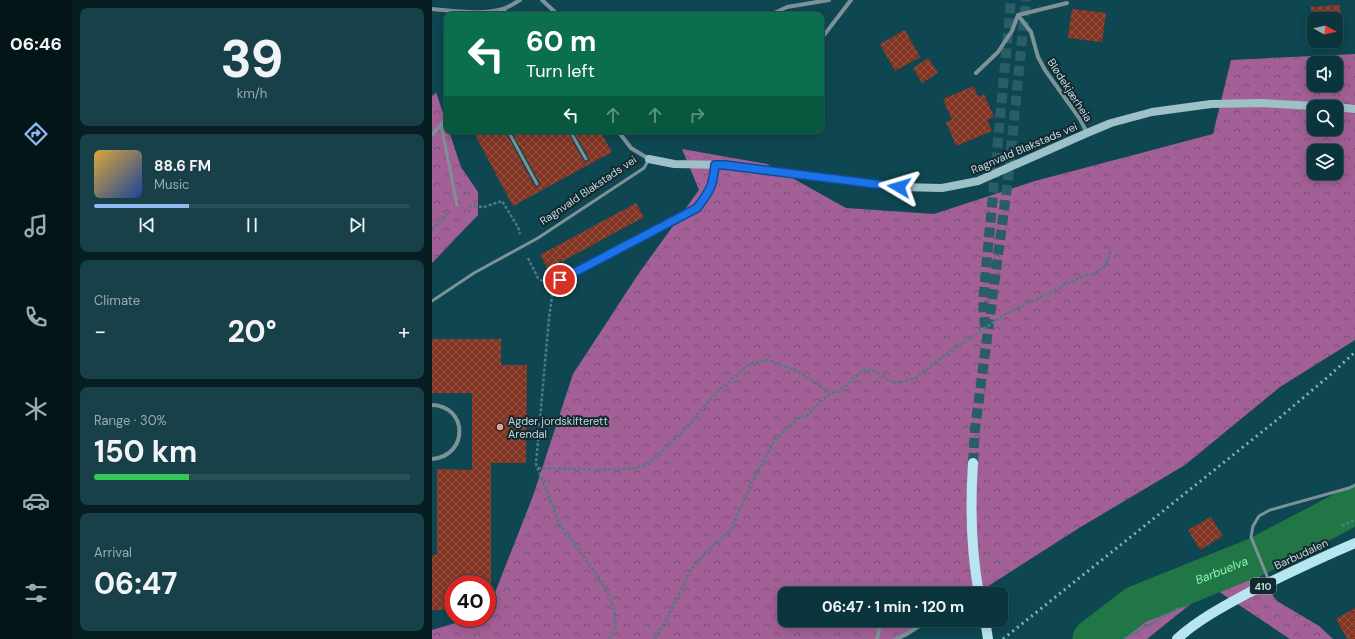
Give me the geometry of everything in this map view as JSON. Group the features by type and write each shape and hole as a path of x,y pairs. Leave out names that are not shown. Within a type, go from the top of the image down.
{"main road":[{"path":"973,463 970,507 978,587"},
{"name":"Barbudalen","path":"1177,639 1190,627 1269,582 1314,560 1355,543"},
{"path":"986,627 988,639"}],"street":[{"path":"432,9 457,12 492,11 504,8 520,0"},
{"path":"542,0 555,12"},
{"path":"777,12 787,8 828,0"},
{"path":"824,35 851,0"},
{"path":"976,73 998,52 1012,30 1018,15 1067,3"},
{"path":"504,8 505,12"},
{"name":"Blødekjærheia","path":"1018,15 1032,32 1038,57 1045,70 1080,119 1087,133"},
{"name":"Ragnvald Blakstads vei","path":"649,159 674,164 725,165 899,187 942,188 978,181 1111,123 1152,112 1211,104 1261,103 1307,106"},
{"path":"1343,108 1355,109"},
{"path":"432,134 444,121"},
{"path":"620,134 631,148 649,159"},
{"path":"432,405 446,408 453,414 458,422 460,431 459,440 448,455 432,459"},
{"path":"877,639 880,627"},
{"path":"896,639 918,627"}],"lane":[{"path":"441,124 456,205"},
{"path":"510,134 537,184"},
{"path":"572,134 586,159"},
{"name":"Ragnvald Blakstads vei","path":"432,302 474,274 544,233 644,168 649,159"},
{"path":"560,280 697,208 708,194 713,182 715,165"},
{"path":"1269,582 1251,537 1253,526 1259,516 1270,510 1355,485"}],"path":[{"path":"484,207 502,201 518,227"},
{"path":"432,230 456,205"},
{"path":"655,639 668,617 691,569 710,548 730,531 754,478 776,438 799,418 810,414 816,406 831,393 840,391 862,370 873,370 890,380 901,382 916,378 932,364 1004,315 1079,278 1095,273 1105,266 1111,251"},
{"path":"529,263 538,278 545,282 554,280"},
{"path":"554,286 548,318 536,464 559,523 602,582 614,608 616,627 609,639"},
{"path":"538,468 616,470 637,468 651,462 684,430 713,396 749,364 766,360 797,371 831,393"},
{"path":"1342,526 1355,520"},
{"path":"1124,639 1181,608"}],"green space":[{"path":"1355,54 1355,340 1280,387 1185,465 1079,528 987,587 778,587 778,627 919,627 898,639 432,639 432,630 444,626 496,627 496,590 533,496 573,374 639,273 699,190 682,149 767,164 846,208 934,214 1035,181 1213,134 1231,60 1307,56 1307,92 1343,92 1343,56 1314,56"},
{"path":"436,92 444,116 444,134 450,134 461,167 478,192 478,215 432,263 432,96"},
{"path":"1241,552 1277,601 1319,626 1333,639 1290,639 1212,587 1147,639 1081,639 1159,585"}],"building":[{"path":"1340,5 1340,12 1311,12 1311,7"},
{"path":"1072,9 1106,13 1102,42 1068,38"},
{"path":"905,30 920,57 895,71 880,44"},
{"path":"928,58 938,73 922,83 913,68"},
{"path":"974,86 978,97 984,94 994,117 987,120 992,131 956,146 946,122 952,120 943,99"},
{"path":"475,134 507,134 534,185 537,187 540,183 513,134 569,134 583,160 586,162 589,158 575,134 602,134 612,152 513,206"},
{"path":"636,203 644,217 548,269 540,255"},
{"path":"432,339 501,339 501,365 527,365 526,463 491,463 491,575 444,575 444,610 432,610 432,555 437,555 437,469 472,470 472,393 432,393"},
{"path":"1211,517 1223,536 1200,550 1188,530"},
{"path":"1355,608 1355,639 1347,639 1336,619"}],"waterway":[{"name":"Barbuelva","path":"1092,639 1136,605 1258,556 1355,505"}],"tunnel":[{"path":"985,327 983,302 1011,0"},
{"path":"973,463 975,429 1008,180 1026,0"}],"railway":[{"path":"1003,639 1278,419 1355,352"}],"place":[{"name":"Agder jordskifterett Arendal","path":"500,427"}],"route":[{"path":"560,280 697,208 708,194 713,182 715,165 899,187"}]}
